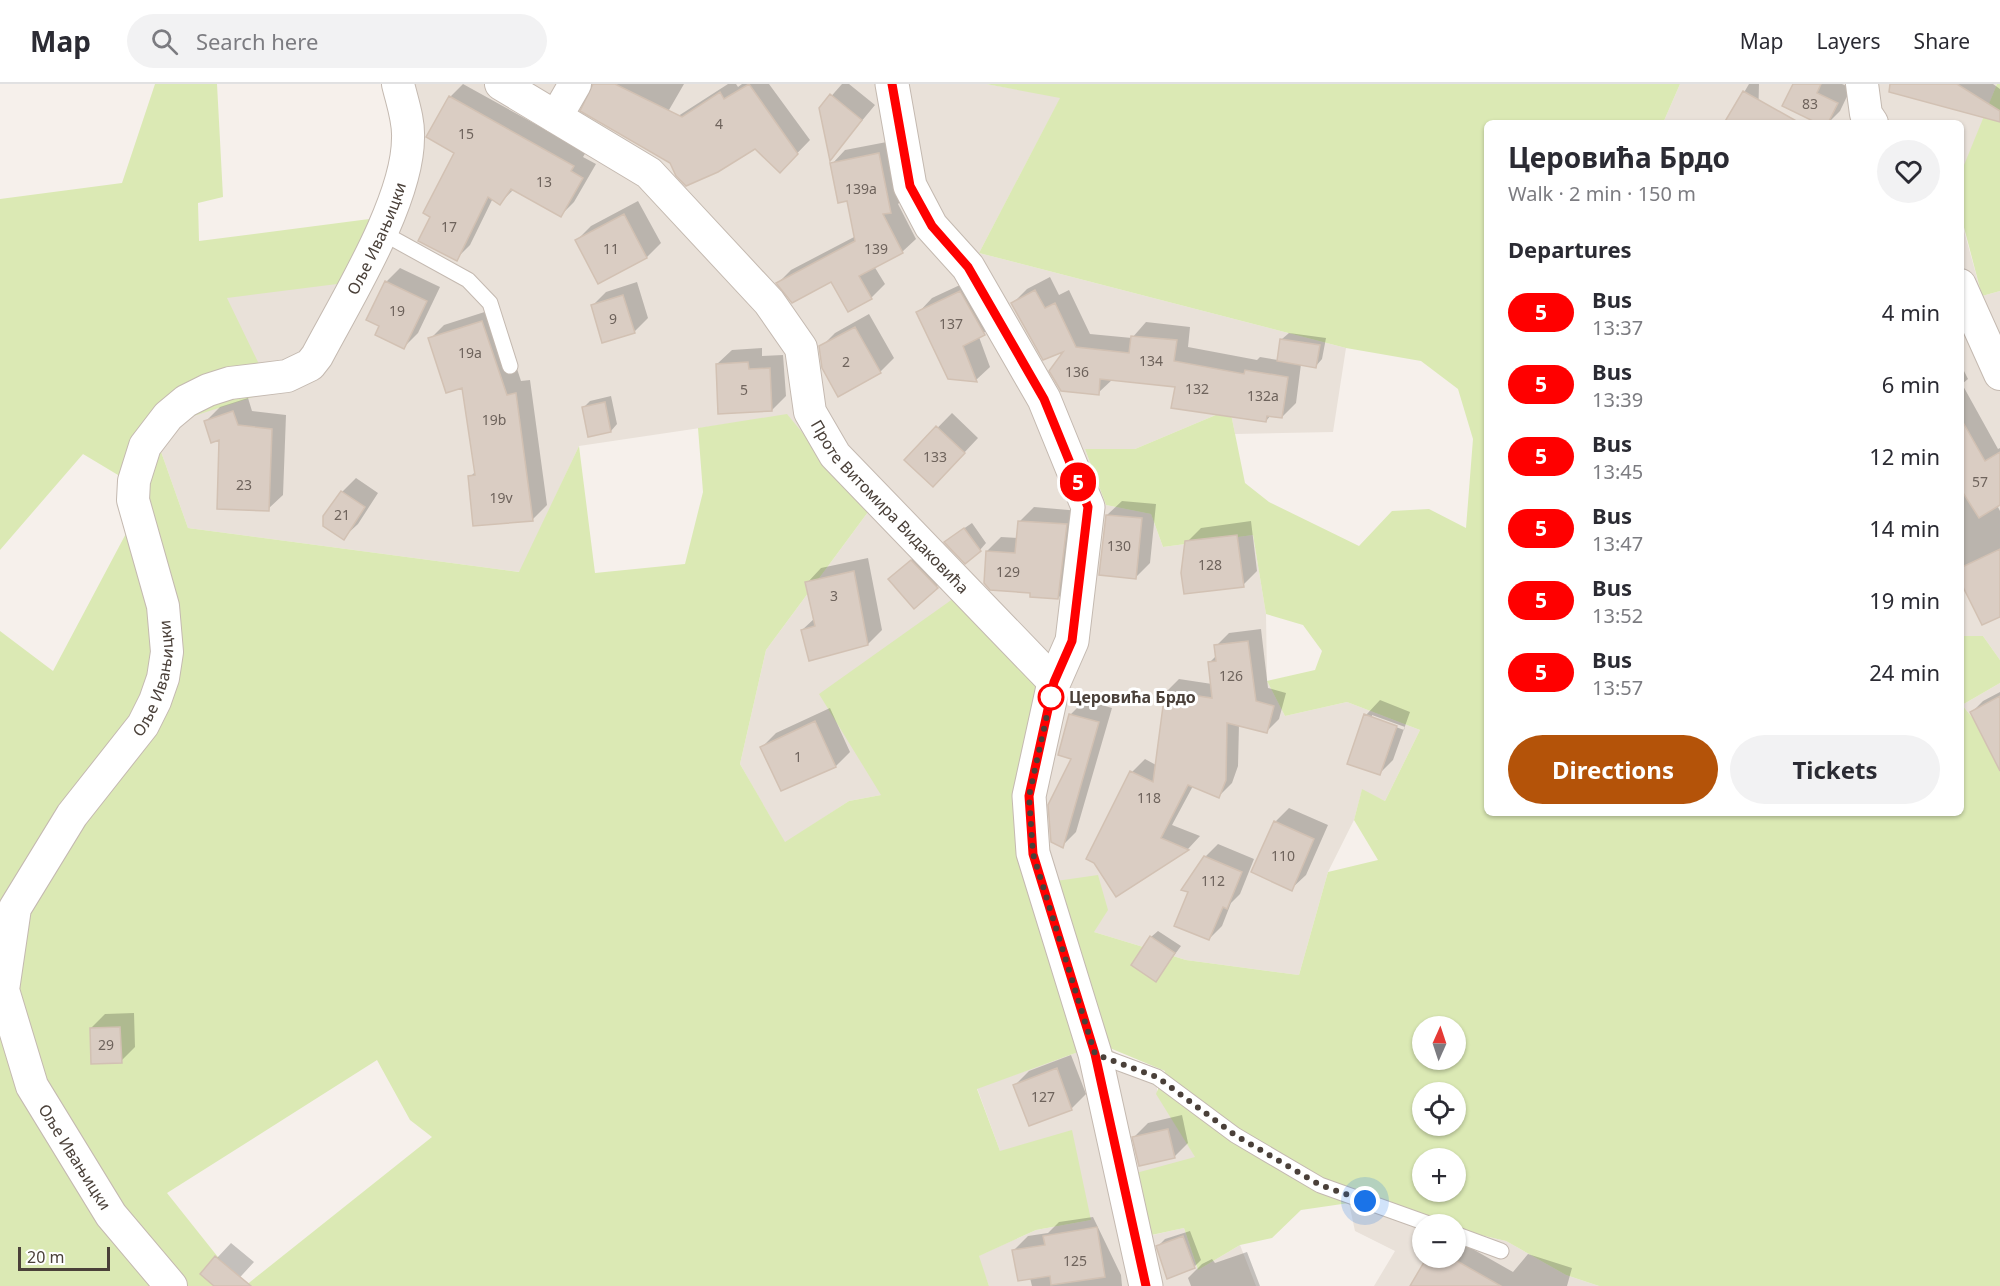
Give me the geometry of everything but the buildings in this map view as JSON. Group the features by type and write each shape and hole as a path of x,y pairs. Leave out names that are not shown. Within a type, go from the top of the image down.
{"street":[{"name":"Оље Ивањицки","path":"171,1286 111,1215 32,1086 3,990 15,908 72,815 143,725 163,678 167,652 163,606 133,500 134,481 146,446 168,416 186,401 208,390 230,383 287,376 310,365 317,356 381,232 407,156 408,136 398,84"},
{"name":"Проте Витомира Видаковића","path":"501,84 648,174 769,302 801,348 810,412 835,455 1054,682"},
{"path":"556,117 575,84"},
{"path":"892,84 910,186 932,226 968,267 1044,399 1088,507 1072,641 1054,682 1029,796 1033,854 1095,1054 1146,1286"},
{"path":"1862,84 1866,114 1870,120"},
{"path":"1964,294 2000,374"}],"lane":[{"path":"381,232 468,280 490,303 510,366"},
{"path":"1095,1054 1157,1077 1235,1135 1320,1185 1412,1218"},
{"path":"1466,1238 1501,1251"}],"shaded area":[{"path":"410,84 986,84 1061,97 979,253 1346,348 1333,432 1235,434 1230,409 1135,449 1085,449 1106,505 1151,514 1163,547 1253,535 1266,614 1267,681 1285,716 1347,702 1420,730 1385,801 1362,790 1354,820 1328,872 1299,975 1186,960 1094,932 1056,881 881,795 849,801 785,843 740,764 766,650 868,512 787,415 579,446 520,572 188,528 153,429 227,298 377,218"},
{"path":"1680,84 1997,84 1964,167 1964,120 1664,120"},
{"path":"1964,231 1982,296 2000,291 2000,660 1983,636 1964,636"},
{"path":"2000,683 2000,751 1964,707 1964,704"},
{"path":"1105,1046 1157,1077 1157,1094 1196,1158 1148,1236 1184,1228 1198,1270 1240,1245 1256,1286 989,1286 978,1256 1036,1230 1091,1220 1000,1151 977,1088 1081,1051"},
{"path":"1349,1203 1412,1221 1412,1268 1466,1268 1466,1232 1506,1241 1566,1275 1599,1286 1374,1286 1395,1251 1355,1231"}],"green space":[{"path":"155,84 217,84 223,197 198,203 199,241 377,218 353,282 227,298 272,391 153,429 188,528 519,572 579,446 595,573 685,564 703,492 698,428 787,414 868,512 766,650 740,764 785,842 849,801 881,795 819,694 971,586 1047,659 1021,787 1056,881 1098,875 1108,910 1094,932 1186,960 1299,975 1328,872 1378,860 1354,820 1362,789 1385,801 1420,730 1347,702 1285,716 1267,681 1315,670 1322,651 1303,625 1266,614 1253,535 1163,547 1151,514 1106,505 1085,449 1135,449 1230,409 1245,483 1269,502 1359,546 1392,511 1429,509 1466,528 1473,439 1458,389 1421,361 1346,348 979,253 1060,98 986,84 1680,84 1664,120 1484,120 1484,816 1964,816 1964,707 2000,751 2000,1286 1599,1286 1566,1275 1506,1241 1466,1232 1466,1214 1412,1214 1412,1218 1349,1203 1301,1210 1272,1238 1240,1245 1198,1270 1184,1228 1147,1236 1136,1173 1195,1157 1156,1094 1165,1071 1105,1046 1081,1051 977,1089 1000,1151 1072,1130 1091,1220 1036,1230 979,1256 989,1286 245,1286 432,1137 410,1120 377,1060 167,1193 241,1286 0,1286 0,631 53,671 130,526 118,475 83,454 0,550 0,199 122,183"},
{"path":"1997,84 2000,84 2000,291 1982,296 1964,227 1964,165"},
{"path":"1964,636 1983,636 2000,660 2000,683 1964,704"}],"bus line":[{"name":"5","path":"892,84 910,186 932,226 968,267 1044,399 1088,507 1072,641 1054,682 1029,796 1033,854 1095,1054 1146,1286"}],"place":[{"name":"Церовића Брдо","path":"1051,697"}],"route":[{"path":"1051,697 1029,796 1033,854 1095,1054 1157,1077 1235,1135 1320,1185 1365,1201"}]}
